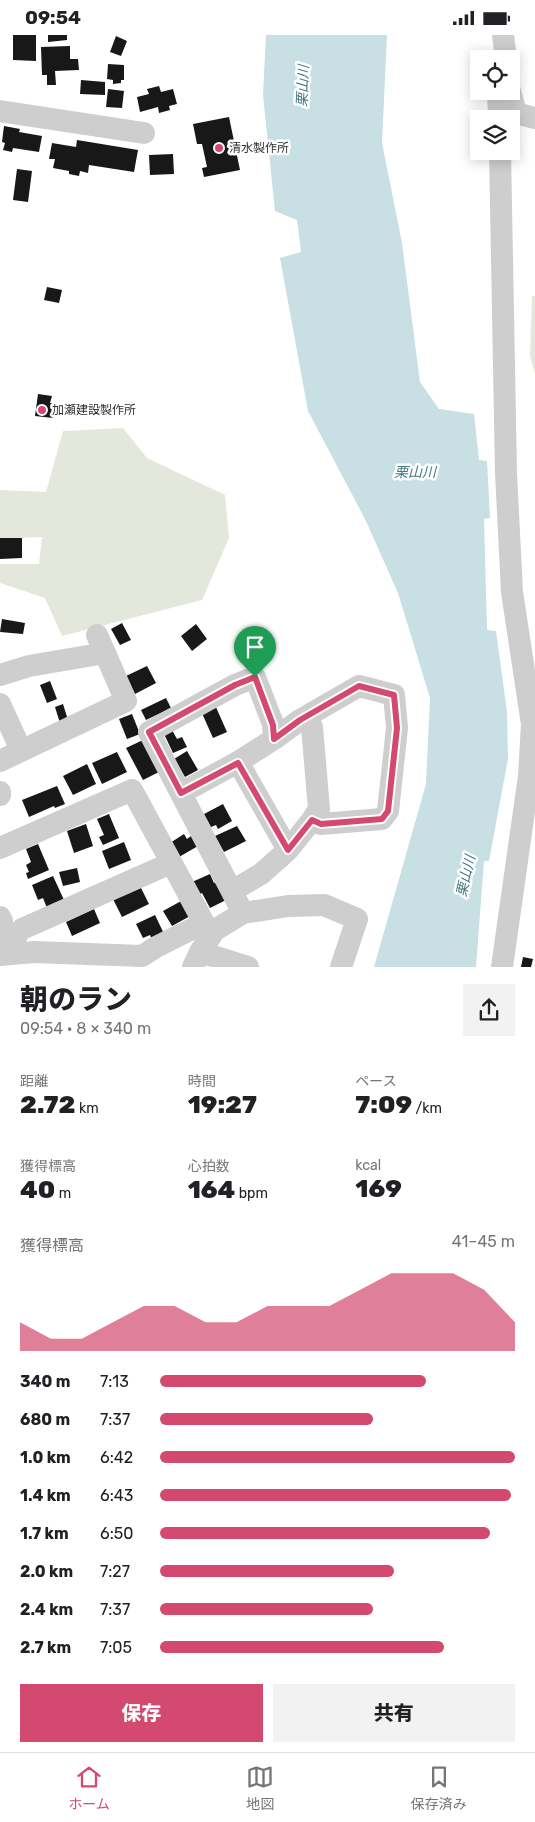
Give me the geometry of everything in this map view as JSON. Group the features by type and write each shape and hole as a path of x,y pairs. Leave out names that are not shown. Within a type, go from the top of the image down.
{"street":[{"path":"497,35 498,50"},
{"path":"503,35 505,50"},
{"path":"512,100 516,113 535,118"},
{"path":"0,111 144,133"},
{"path":"500,160 506,473 512,592 532,724 529,776 502,967"},
{"path":"0,675 101,644 126,701 0,761"},
{"path":"243,913 149,732 235,685 255,677 273,725 274,739"},
{"path":"181,793 238,763 307,716 359,686 394,695 397,728 388,811 382,819 321,824 312,820"},
{"path":"0,703 21,750"},
{"path":"232,891 261,874 288,850 319,809 312,727 307,716"},
{"path":"238,763 288,850"},
{"path":"0,848 132,790 204,923 157,957 34,952 11,961 0,955 22,929 171,863"},
{"path":"248,967 197,959 215,930 243,913 288,906 324,905 358,919 341,967"},
{"path":"0,917 2,921 0,930"}],"shaded area":[{"path":"532,296 535,296 535,374 530,356"},
{"path":"123,428 147,458 225,495 229,538 202,600 62,636 45,598 0,583 0,564 39,564 42,537 0,539 0,490 46,492 63,431"}],"water":[{"name":"栗山川","path":"266,35 387,35 382,143 402,243 420,382 439,409 474,414 479,460 487,461 490,518 484,519 487,630 496,631 507,712 508,759 489,861 484,861 476,967 374,967 426,784 430,698 398,593 365,519 308,411 280,258 301,252 297,220 275,211 263,95"}],"building":[{"path":"13,35 36,35 36,61 13,60"},
{"path":"48,35 67,35 67,40 48,42"},
{"path":"116,36 127,41 121,56 110,52"},
{"path":"70,46 70,59 78,59 79,70 55,71 56,85 47,85 47,75 42,75 41,47"},
{"path":"108,64 124,65 124,80 121,80 121,83 113,84 113,80 107,79"},
{"path":"81,80 105,82 105,95 80,94"},
{"path":"159,86 161,92 173,89 177,104 169,106 170,110 159,113 158,107 140,112 137,97 149,94 147,89"},
{"path":"108,89 124,91 122,108 106,107"},
{"path":"229,117 240,170 204,177 202,168 207,167 202,144 197,144 193,124"},
{"path":"4,126 20,129 19,132 42,136 39,152 13,148 12,152 3,150 5,143 2,142"},
{"path":"77,140 138,150 134,172 89,165 88,173 80,171 79,176 69,174 69,171 53,168 55,159 49,159 52,143 76,147"},
{"path":"173,154 174,174 150,175 149,155"},
{"path":"17,169 32,171 28,202 13,200"},
{"path":"47,287 62,290 59,303 44,300"},
{"path":"38,394 52,396 50,403 55,404 53,418 35,416"},
{"path":"0,538 22,538 22,558 0,559"},
{"path":"2,619 25,623 23,634 0,632"},
{"path":"122,623 131,640 120,645 111,629"},
{"path":"196,624 207,639 192,651 181,636"},
{"path":"147,666 156,683 135,694 126,676"},
{"path":"50,681 57,699 47,703 40,685"},
{"path":"166,698 171,708 146,720 141,710"},
{"path":"63,704 68,720 60,723 55,707"},
{"path":"215,705 227,732 213,738 201,711"},
{"path":"132,714 140,734 127,739 119,719"},
{"path":"172,730 177,739 182,737 187,747 173,753 164,734"},
{"path":"143,740 159,772 143,780 126,748"},
{"path":"187,751 198,770 185,777 174,759"},
{"path":"117,752 127,772 102,784 92,763"},
{"path":"87,764 96,784 73,795 63,776"},
{"path":"57,786 65,804 55,808 54,806 29,817 22,800"},
{"path":"223,804 232,821 218,829 216,825 211,827 204,814"},
{"path":"109,814 119,838 103,845 99,837 104,835 97,819"},
{"path":"86,824 93,846 74,853 67,831"},
{"path":"237,826 246,841 224,852 215,836"},
{"path":"184,834 187,839 191,836 198,846 179,857 170,843"},
{"path":"124,842 131,860 109,869 102,851"},
{"path":"38,844 49,870 28,879 26,873 29,872 26,865 31,862 26,849"},
{"path":"77,868 80,882 63,886 59,872"},
{"path":"210,874 214,883 217,882 226,900 210,908 202,893 198,895 192,882"},
{"path":"53,876 64,900 47,908 43,898 38,900 32,885"},
{"path":"140,886 149,904 122,917 113,899"},
{"path":"183,900 192,915 172,926 163,911"},
{"path":"94,909 100,923 72,936 66,922"},
{"path":"155,915 166,938 154,944 150,935 143,938 136,924"},
{"path":"523,957 533,959 531,967 521,967"}],"place":[{"name":"清水製作所","path":"219,148"},
{"name":"加瀬建設製作所","path":"42,410"}],"route":[{"path":"255,677 273,725 274,739 300,720 359,686 394,695 397,728 388,811 382,819 321,824 312,820 288,850 238,763 181,793 149,732 235,685 255,677"}]}
